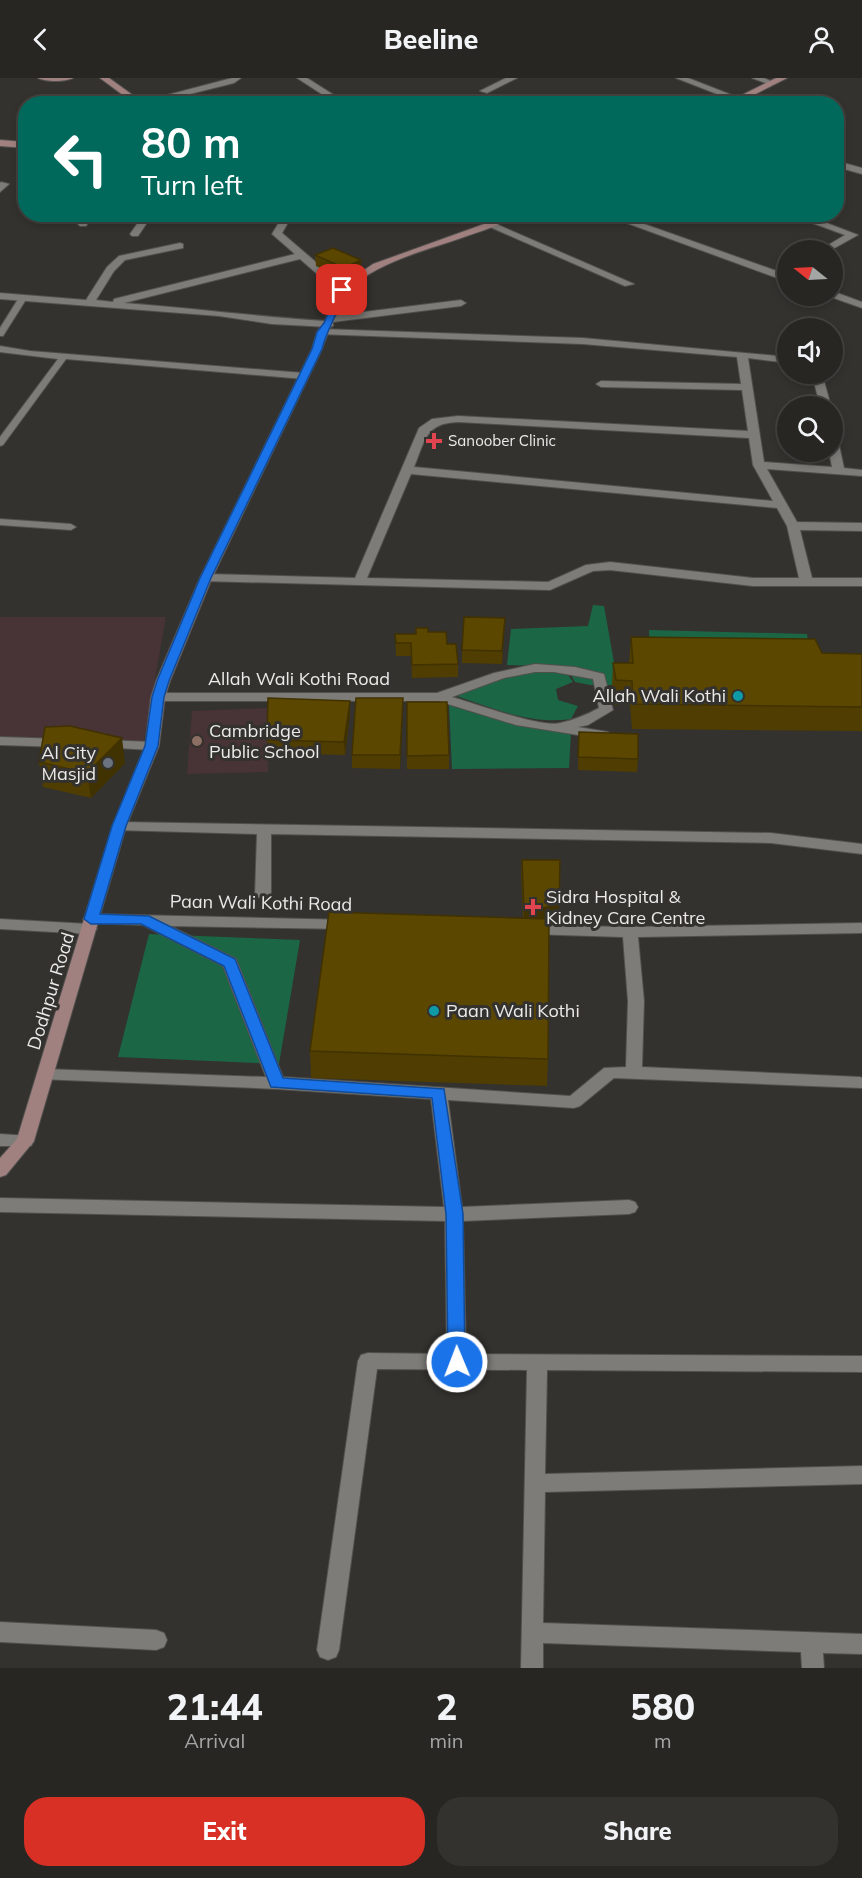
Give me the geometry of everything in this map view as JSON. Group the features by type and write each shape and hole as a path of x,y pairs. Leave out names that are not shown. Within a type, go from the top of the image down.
{"street":[{"path":"42,78 69,78"},
{"path":"104,78 130,96"},
{"path":"173,96 234,81 237,78"},
{"path":"301,78 331,96"},
{"path":"483,91 513,78"},
{"path":"680,78 730,96"},
{"path":"756,78 771,83"},
{"path":"744,96 783,78"},
{"path":"0,142 18,144"},
{"path":"844,166 862,171"},
{"path":"135,234 143,222"},
{"path":"284,222 277,234 342,290 376,266 495,222"},
{"path":"483,222 629,284"},
{"path":"629,222 777,273"},
{"path":"820,222 858,233"},
{"path":"843,241 858,233"},
{"path":"89,303 110,269 122,258 180,246"},
{"path":"106,305 303,255"},
{"name":"Dodhpur Road","path":"0,1170 25,1141 119,826 152,746 158,697 206,578 317,349 342,290"},
{"path":"0,296 219,313 272,321 584,341 777,359"},
{"path":"843,298 862,305"},
{"path":"327,325 461,303"},
{"path":"742,354 759,465 793,526 806,581"},
{"path":"602,384 747,387"},
{"path":"359,582 425,428 430,423 440,420 754,435"},
{"path":"837,462 839,471"},
{"path":"759,465 862,473"},
{"path":"407,470 782,505"},
{"path":"793,526 862,527"},
{"path":"206,578 550,586 590,568 610,566 696,573 753,582 862,582"},
{"name":"Allah Wali Kothi Road","path":"439,697 517,669 536,666 584,672 599,677 606,710 583,723 554,727"},
{"name":"Allah Wali Kothi Road","path":"158,697 439,697 516,721 612,736"},
{"path":"0,741 152,746"},
{"path":"119,826 771,838 862,849"},
{"path":"263,895 264,829"},
{"path":"144,919 230,963 277,1083"},
{"name":"Paan Wali Kothi Road","path":"0,924 90,924 144,919 357,925"},
{"path":"512,929 630,932 862,928"},
{"path":"630,932 636,1001 634,1073"},
{"path":"45,1075 277,1083 574,1102 610,1072 860,1083"},
{"path":"439,1093 454,1214 457,1362"},
{"path":"0,1140 25,1141"},
{"path":"0,1205 454,1214 629,1207"},
{"path":"327,1650 368,1361 862,1364"},
{"path":"532,1668 537,1363"},
{"path":"536,1483 862,1475"},
{"path":"0,1632 156,1640"},
{"path":"533,1633 862,1644"},
{"path":"811,1642 813,1668"}],"lane":[{"path":"0,334 23,298"},
{"path":"0,349 64,357 304,376"},
{"path":"0,442 64,357"},
{"path":"0,522 71,527"}],"shaded area":[{"path":"0,617 166,617 143,745 0,745"},
{"path":"270,708 268,772 187,774 192,711"}],"green space":[{"path":"593,605 604,606 618,685 590,685 575,682 569,672 566,672 573,682 556,689 558,700 578,706 571,719 541,720 526,717 454,695 536,666 507,665 511,629 588,626"},
{"path":"649,630 807,634 811,664 650,659"},
{"path":"449,704 571,733 569,768 452,769"},
{"path":"149,934 300,940 279,1064 118,1057"}],"building":[{"path":"333,248 361,260 344,268 315,255"},
{"path":"464,617 505,618 502,651 462,650"},
{"path":"416,628 428,628 428,632 446,632 447,644 456,644 458,664 412,665 411,643 396,643 395,634 416,634"},
{"path":"631,637 815,639 822,653 862,654 862,707 633,704 632,681 616,680 613,663 633,663"},
{"path":"268,698 350,701 344,742 267,740"},
{"path":"356,698 403,698 400,755 352,755"},
{"path":"407,702 447,702 449,755 407,756"},
{"path":"70,726 122,738 87,773 39,762 45,727"},
{"path":"579,732 638,734 638,759 578,757"},
{"path":"522,860 560,860 559,905 524,911"},
{"name":"Paan Wali Kothi","path":"329,912 549,919 548,1059 310,1051"}],"place":[{"name":"Sanoober Clinic","path":"434,441"},
{"name":"Allah Wali Kothi","path":"738,696"},
{"name":"Cambridge Public School","path":"197,741"},
{"name":"Al City Masjid","path":"108,763"},
{"name":"Sidra Hospital & Kidney Care Centre","path":"533,907"},
{"name":"Paan Wali Kothi","path":"434,1011"}],"route":[{"path":"342,290 329,324 322,332 317,349 206,578 163,681 158,697 152,746 119,826 91,919 144,919 230,963 277,1083 439,1093 454,1214 457,1362"}]}
